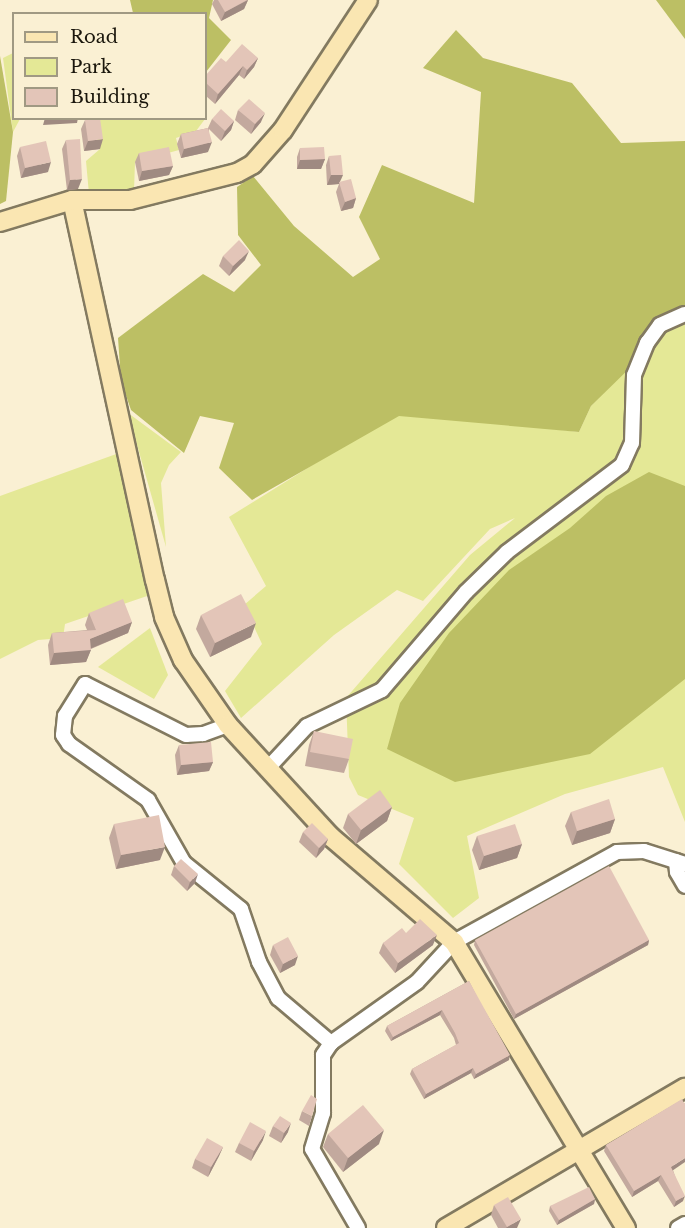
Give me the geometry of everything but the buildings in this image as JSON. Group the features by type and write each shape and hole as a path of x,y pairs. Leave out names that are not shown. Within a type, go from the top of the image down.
{"street":[{"path":"0,222 72,200 130,200 221,179 253,164 283,130 368,0"},
{"path":"72,200 164,617 183,660 228,725 331,837 454,942 626,1228"},
{"path":"268,768 307,726 382,690 466,592 507,552 622,465 632,443 634,375 646,342 660,326 685,314"},
{"path":"228,725 203,734 186,735 85,684 65,716 63,735 69,744 148,800 184,863 241,909 259,962 278,998 331,1043"},
{"path":"358,1228 312,1149 323,1113 323,1055 331,1043 417,982 454,942 617,852 644,851 681,862 677,872 685,886"},
{"path":"446,1228 685,1088"},
{"path":"678,1228 685,1224"}],"green space":[{"path":"130,0 213,0 209,18 231,40 207,71 207,12 133,12"},
{"path":"656,0 685,0 685,39"},
{"path":"456,30 483,58 572,83 621,143 685,141 685,314 591,406 579,432 399,416 252,500 219,468 234,423 200,416 184,453 131,410 121,381 118,338 203,274 234,292 261,265 238,235 237,187 253,176 294,226 353,277 380,259 359,217 382,165 474,203 481,92 423,68"},
{"path":"12,54 12,120 19,120 13,132 3,58"},
{"path":"0,56 13,132 6,201 0,204"},
{"path":"92,120 204,120 196,131 176,138 179,150 135,162 134,191 89,194 86,161 100,149"},
{"path":"685,309 685,822 663,767 565,794 467,836 479,898 453,918 399,864 414,818 358,795 349,777 346,698 470,555 515,518 490,529 423,601 397,590 334,635 241,718 225,691 262,644 244,605 266,586 229,517 399,411 579,432 591,406"},
{"path":"128,413 181,452 169,465 161,483 166,547"},
{"path":"119,453 150,595 65,624 63,638 38,640 0,659 0,496"},
{"path":"649,472 685,486 685,679 590,754 455,782 387,749 400,703 449,633 509,570 570,528 606,496"},
{"path":"150,628 168,675 154,699 98,667"}]}
